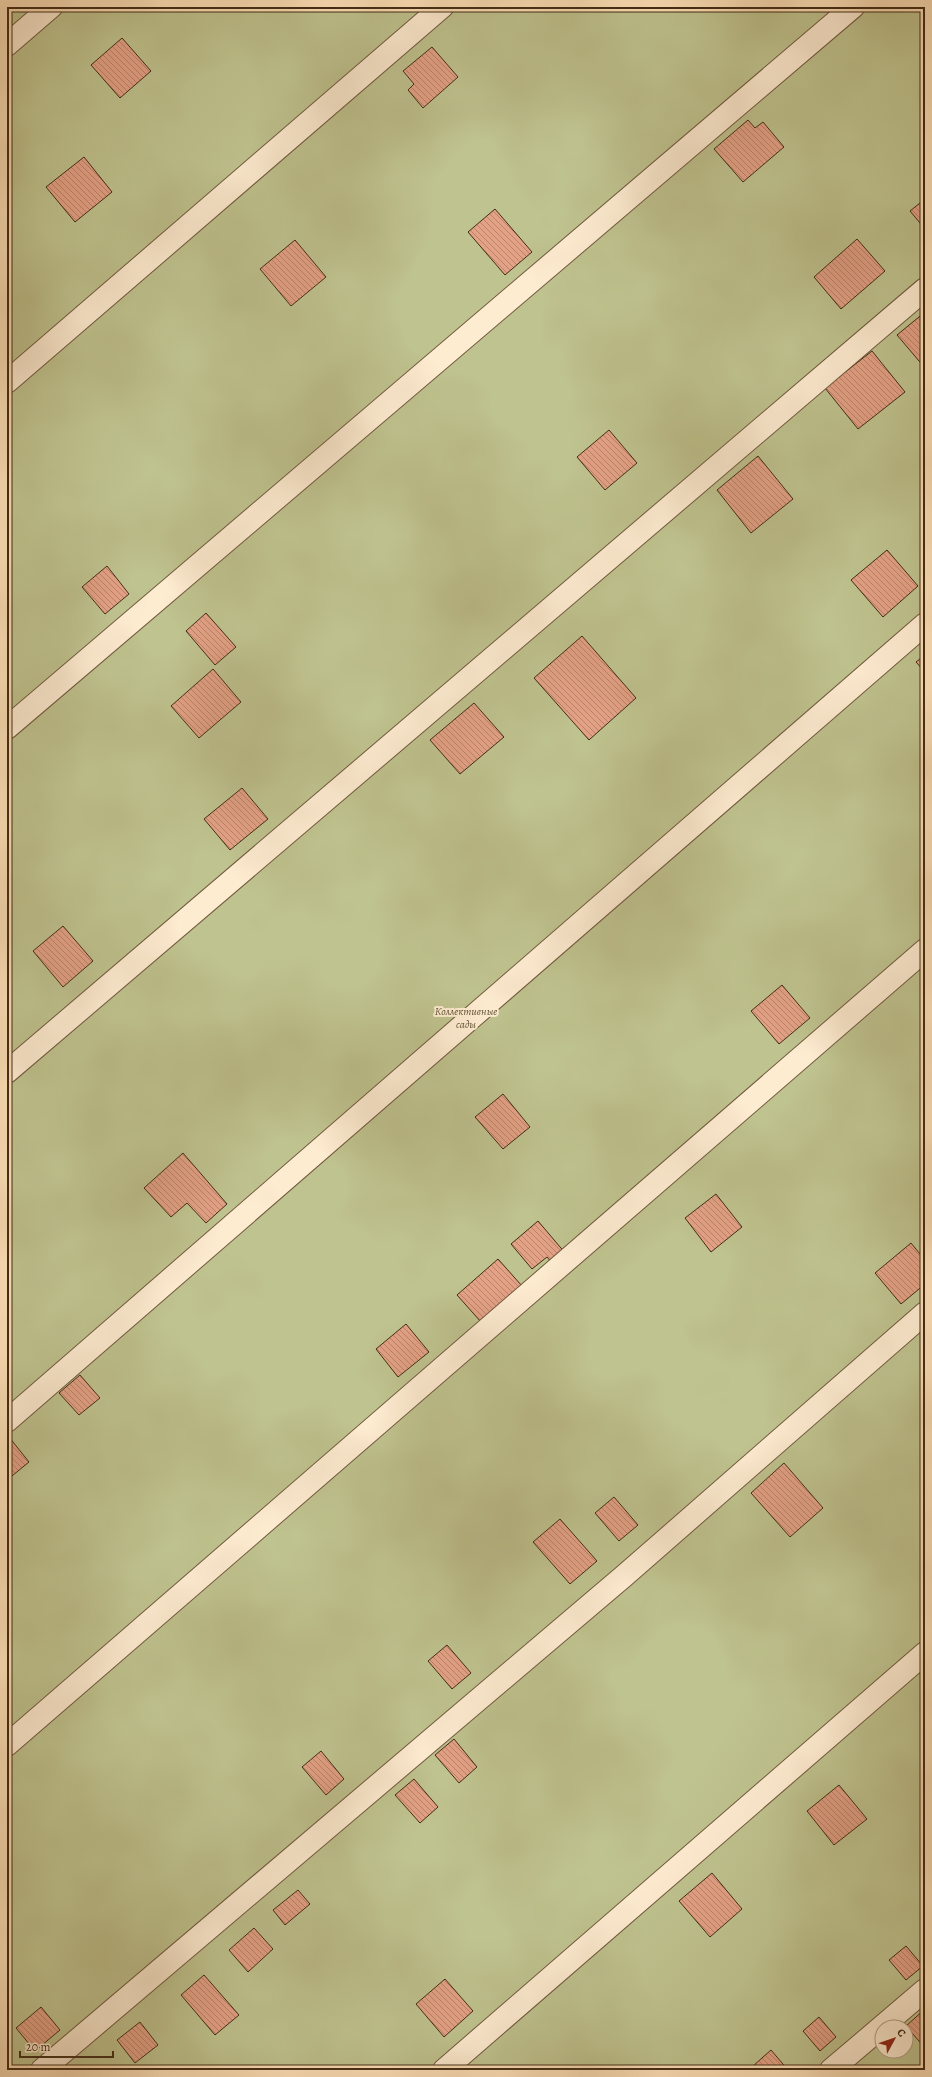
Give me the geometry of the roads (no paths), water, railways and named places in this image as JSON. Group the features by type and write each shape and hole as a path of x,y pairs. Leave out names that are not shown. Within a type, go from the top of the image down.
{"lane":[{"path":"7,45 51,7"},
{"path":"7,382 442,7"},
{"path":"7,728 853,7"},
{"path":"7,1072 925,289"},
{"path":"7,1420 925,624"},
{"path":"7,1745 925,950"},
{"path":"42,2070 624,1576 925,1313"},
{"path":"444,2070 925,1653"},
{"path":"831,2070 925,1990"}],"park label":[{"name":"Коллективные сады","path":"466,1017"}]}
